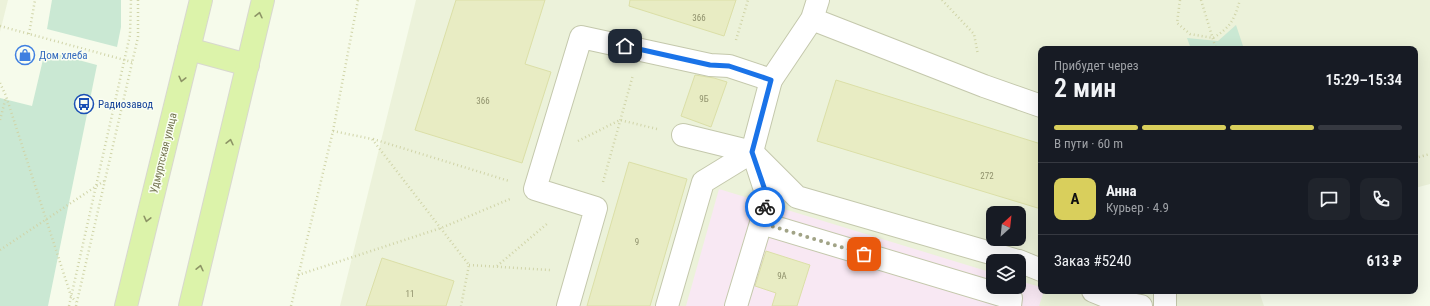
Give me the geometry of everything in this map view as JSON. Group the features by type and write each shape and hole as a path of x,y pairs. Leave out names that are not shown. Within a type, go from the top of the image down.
{"main road":[{"name":"Удмуртская улица","path":"126,306 200,0"},
{"path":"190,306 263,0"},
{"path":"189,49 248,65"}],"lane":[{"path":"736,306 761,223 767,196 752,152 771,80 815,9 984,86 1038,105"},
{"path":"568,306 596,208 534,189 581,37 710,65 729,66 771,80"},
{"path":"683,135 752,152 797,197 992,254"},
{"path":"667,306 703,182 752,152"},
{"path":"761,223 1012,297"},
{"path":"1026,265 1038,269"},
{"path":"1100,294 1120,302 1141,306"},
{"path":"1165,294 1165,306"}],"path":[{"path":"29,34 35,0"},
{"path":"69,306 125,60 130,35 131,0"},
{"path":"76,304 138,37 138,0"},
{"path":"291,306 333,131 358,0"},
{"path":"729,66 748,0"},
{"path":"942,0 974,34 984,86"},
{"path":"1180,0 1177,23 1190,34 1213,38 1226,30 1236,14 1240,0"},
{"path":"1201,0 1215,46"},
{"path":"0,26 132,62"},
{"path":"596,208 640,50"},
{"path":"0,83 6,96 71,296 76,304"},
{"path":"0,120 6,96"},
{"path":"544,158 620,120 683,135"},
{"path":"333,131 372,139 534,189"},
{"path":"372,139 469,265 461,306"},
{"path":"1418,157 1430,154"},
{"path":"0,250 105,181"},
{"path":"298,274 441,228 534,189"},
{"path":"497,266 574,201"},
{"path":"469,265 578,272"}],"shaded area":[{"path":"0,0 8,0 0,32"},
{"path":"52,0 121,0 121,27 117,47 47,29"},
{"path":"416,0 1430,0 1430,184 1418,187 1418,46 1038,46 1038,294 1260,294 1264,306 340,306"},
{"path":"1236,25 1243,46 1190,46 1187,38 1218,41"},
{"path":"45,51 97,65 48,306 0,306 0,98 32,106"},
{"path":"719,189 986,271 986,294 1026,294 1026,283 1038,286 1038,294 1043,294 1039,306 686,306"}],"building":[{"path":"456,0 545,0 525,64 551,72 522,163 415,130"},
{"path":"630,0 736,0 724,36 629,6"},
{"path":"695,75 727,82 711,127 681,116"},
{"path":"836,80 1038,143 1038,208 817,141"},
{"path":"629,162 687,179 650,306 587,306"},
{"path":"766,251 810,265 797,306 772,306 776,293 755,286"},
{"path":"382,258 454,281 446,306 366,306"}],"way so far":[{"path":"765,207 761,223 864,254"}],"place":[{"name":"Дом хлеба","path":"25,55"},
{"name":"Радиозавод","path":"84,104"}],"route":[{"path":"625,46 710,65 729,66 771,80 752,152 767,196 765,207"}]}
